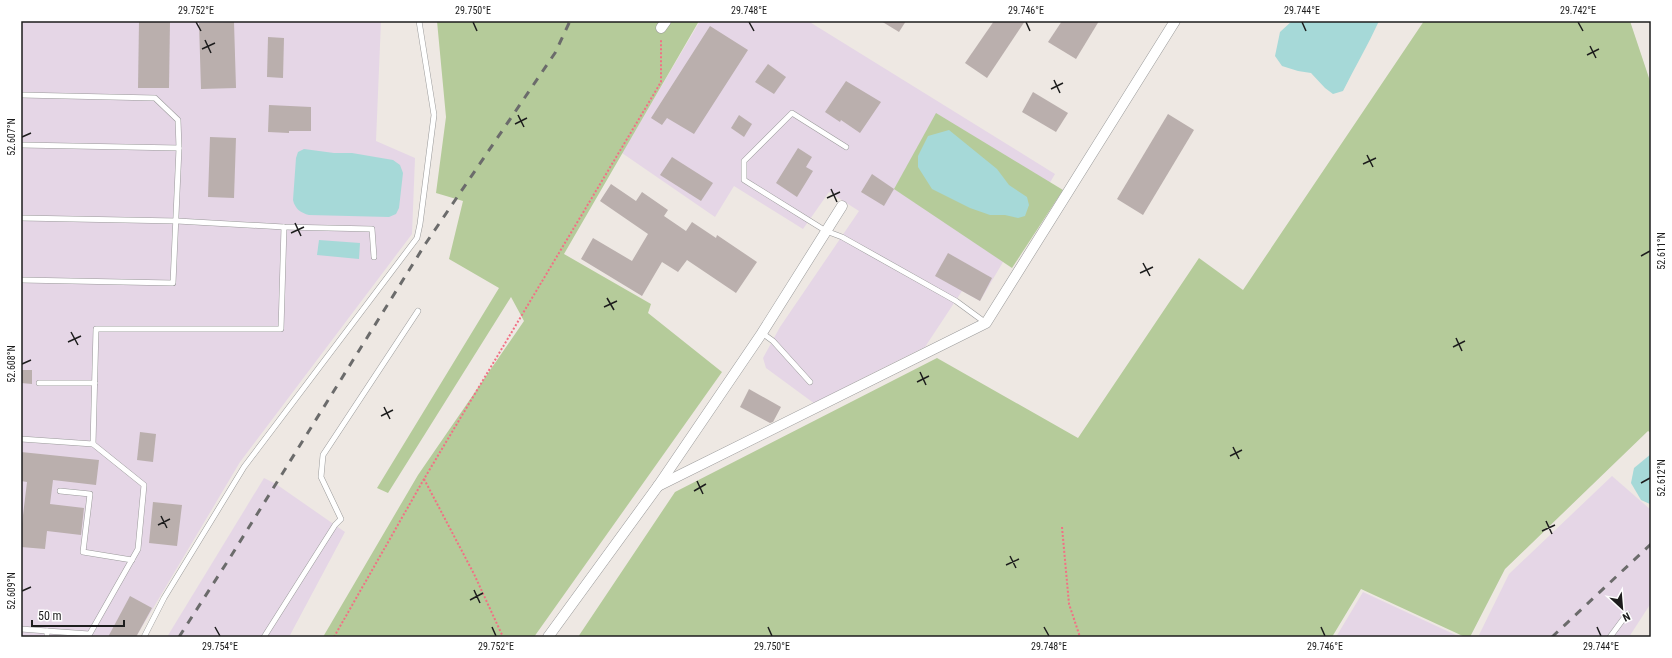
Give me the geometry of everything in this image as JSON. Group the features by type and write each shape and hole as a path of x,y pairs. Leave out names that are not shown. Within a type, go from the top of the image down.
{"street":[{"path":"658,486 986,323 1175,21"},
{"path":"548,637 658,486 762,333 842,206"}],"lane":[{"path":"144,637 164,598 244,467 417,238 434,115 419,21"},
{"path":"21,95 155,98 178,120 179,148 177,221 173,283 21,280"},
{"path":"846,147 792,114 744,161 744,180 826,231 842,237 956,301 986,323"},
{"path":"21,145 179,148"},
{"path":"21,218 177,221 372,229 374,256"},
{"path":"93,444 96,329 281,329 284,226"},
{"path":"264,637 335,525 341,518 321,477 323,455 418,311"},
{"path":"762,333 773,340 810,382"},
{"path":"39,383 95,383"},
{"path":"21,439 93,444 144,485 138,549 88,635 47,634 21,629"},
{"path":"60,491 90,494 83,552 132,560"},
{"path":"1610,637 1627,614"}],"path":[{"path":"334,637 424,479 661,82 664,25"},
{"path":"424,479 474,574 504,637"},
{"path":"1062,527 1069,604 1080,637"}],"shaded area":[{"path":"21,21 381,21 376,141 415,158 412,234 240,462 136,637 21,637"},
{"path":"700,21 808,21 1055,174 980,301 962,291 925,347 815,404 766,368 763,358 780,327 859,211 829,192 803,229 734,186 715,217 622,153"},
{"path":"1612,476 1651,510 1651,603 1629,637 1478,637 1509,574"},
{"path":"264,478 276,484 345,532 289,637 167,637"},
{"path":"1363,592 1460,637 1336,637"}],"green space":[{"path":"437,21 699,21 564,254 651,304 648,313 722,372 534,637 323,637 418,475 524,321 511,297 388,493 377,488 499,288 449,259 463,201 436,193 446,117"},
{"path":"1424,21 1630,21 1651,84 1651,433 1648,431 1505,569 1470,637 1465,637 1361,589 1332,637 578,637 675,492 937,358 1078,438 1199,258 1243,290"},
{"path":"936,113 1063,190 1012,268 894,189"}],"water":[{"path":"1292,21 1379,21 1343,91 1333,94 1311,73 1282,66 1275,56 1280,32"},
{"path":"949,130 997,169 1009,185 1027,197 1029,205 1025,216 1018,218 1005,215 990,215 970,208 932,189 918,167 918,156 928,136"},
{"path":"304,149 334,153 352,153 393,160 400,165 403,173 399,208 396,214 389,217 309,215 301,212 295,206 293,200 296,158 298,152"},
{"path":"319,240 360,243 359,259 317,255"},
{"path":"1651,454 1650,504 1641,500 1631,483 1634,468"}],"building":[{"path":"139,21 170,21 169,88 138,88"},
{"path":"881,21 906,21 899,32"},
{"path":"994,21 1025,21 987,78 965,63"},
{"path":"1062,21 1099,21 1076,59 1048,42"},
{"path":"234,22 236,88 201,89 199,23"},
{"path":"710,26 748,50 694,134 667,118 662,125 651,118"},
{"path":"268,37 284,38 283,78 267,77"},
{"path":"768,64 786,77 774,94 755,82"},
{"path":"846,81 881,102 860,133 841,120 840,122 825,112"},
{"path":"1033,92 1068,113 1056,132 1022,112"},
{"path":"269,105 311,107 311,131 289,131 289,133 268,132"},
{"path":"1168,114 1194,130 1143,215 1117,199"},
{"path":"739,115 752,124 744,137 731,128"},
{"path":"210,137 236,138 234,198 208,197"},
{"path":"798,148 812,157 806,167 813,171 797,197 776,183"},
{"path":"672,157 713,183 701,201 660,175"},
{"path":"872,174 894,189 884,206 861,192"},
{"path":"611,184 636,201 642,192 668,210 664,216 686,231 692,222 716,238 717,235 757,262 736,293 687,260 678,272 662,262 642,296 581,259 593,238 632,261 648,234 600,201"},
{"path":"948,253 992,278 980,301 935,276"},
{"path":"21,370 32,370 32,384 21,383"},
{"path":"749,389 781,407 773,422 770,423 740,407"},
{"path":"140,432 156,434 153,462 137,460"},
{"path":"21,452 99,460 96,485 53,480 50,504 84,508 81,535 47,531 45,549 21,547 21,532 27,482 21,481"},
{"path":"153,502 182,505 177,546 149,543"},
{"path":"130,596 152,608 136,637 108,637"}],"railway":[{"path":"179,637 426,243 555,53 570,21"},
{"path":"1552,637 1651,544"}]}
